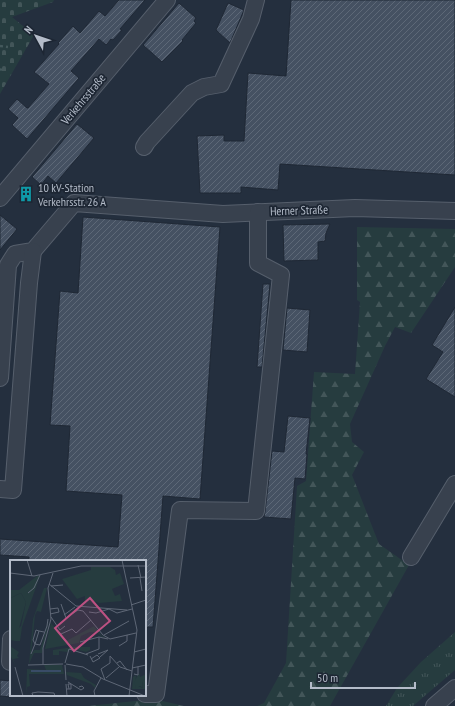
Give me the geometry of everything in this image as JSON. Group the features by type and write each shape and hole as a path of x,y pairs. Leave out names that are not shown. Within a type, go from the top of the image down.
{"street":[{"name":"Verkehrsstraße","path":"0,198 167,0"},
{"path":"144,147 192,93 204,87 221,84 251,19 256,0"},
{"name":"Herner Straße","path":"33,251 74,203 223,214 355,208 455,211"},
{"path":"146,694 156,694 180,510 256,511 281,275 258,263 258,212"},
{"path":"0,378 8,265 15,254 33,251 29,283 14,490 0,489"},
{"path":"411,557 455,484"},
{"path":"7,662 10,645"},
{"path":"434,706 455,688"}],"path":[{"path":"0,46 8,47"}],"green space":[{"path":"0,0 54,0 53,2 12,17 34,35 0,94"},
{"path":"357,227 455,229 455,267 411,333 395,327 350,424 352,442 364,452 352,475 379,544 409,565 330,706 257,706 264,703 286,663 297,486 306,481 314,372 355,374 360,302 357,300"},
{"path":"455,632 455,670 413,706 386,706 397,688 421,662"},
{"path":"154,699 184,706 88,706"}],"building":[{"path":"119,0 145,0 120,29 122,30 113,40 111,39 106,45 99,39 71,71 79,78 27,139 12,125 18,118 8,109 17,99 28,108 49,84 34,72 73,26 80,33 99,11 105,16"},
{"path":"291,0 455,0 455,175 280,164 278,190 241,187 241,193 200,193 197,136 224,135 224,141 244,141 248,73 286,76"},
{"path":"179,3 196,18 194,21 196,23 182,40 183,41 162,62 143,45"},
{"path":"228,3 244,10 230,43 216,30"},
{"path":"77,124 94,138 56,183 48,176 41,185 32,177"},
{"path":"0,215 17,229 0,250"},
{"path":"83,217 220,227 200,499 163,496 153,627 146,627 146,560 29,560 29,557 0,555 0,539 118,547 122,495 66,491 70,426 50,425 60,291 78,293"},
{"path":"330,224 326,233 325,241 318,242 318,260 284,261 283,225"},
{"path":"263,284 270,284 262,367 257,367"},
{"path":"455,307 455,397 426,379 443,352 432,345"},
{"path":"287,308 310,310 307,352 283,350"},
{"path":"288,416 310,418 305,479 295,478 291,519 264,517 272,451 284,452"},
{"path":"0,680 10,681 11,697 0,696"}],"place":[{"name":"10 kV-Station Verkehrsstr. 26 A","path":"26,194"}]}
